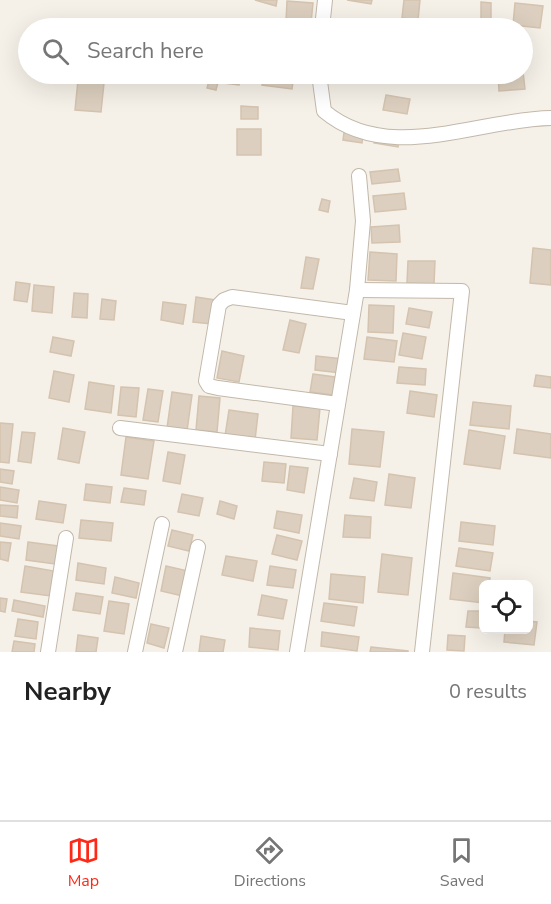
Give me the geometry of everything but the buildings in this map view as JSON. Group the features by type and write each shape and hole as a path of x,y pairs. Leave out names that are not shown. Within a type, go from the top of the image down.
{"street":[{"path":"323,18 325,0"},
{"path":"320,84 324,111 354,130 405,137 446,134 521,118 551,118"},
{"path":"297,652 357,290 363,221 359,176"},
{"path":"357,290 462,291 422,652"},
{"path":"338,404 218,388 209,386 206,381 219,305 224,300 232,297 353,313"},
{"path":"120,428 330,454"},
{"path":"135,652 162,524"},
{"path":"48,652 66,538"},
{"path":"175,652 198,547"}]}
